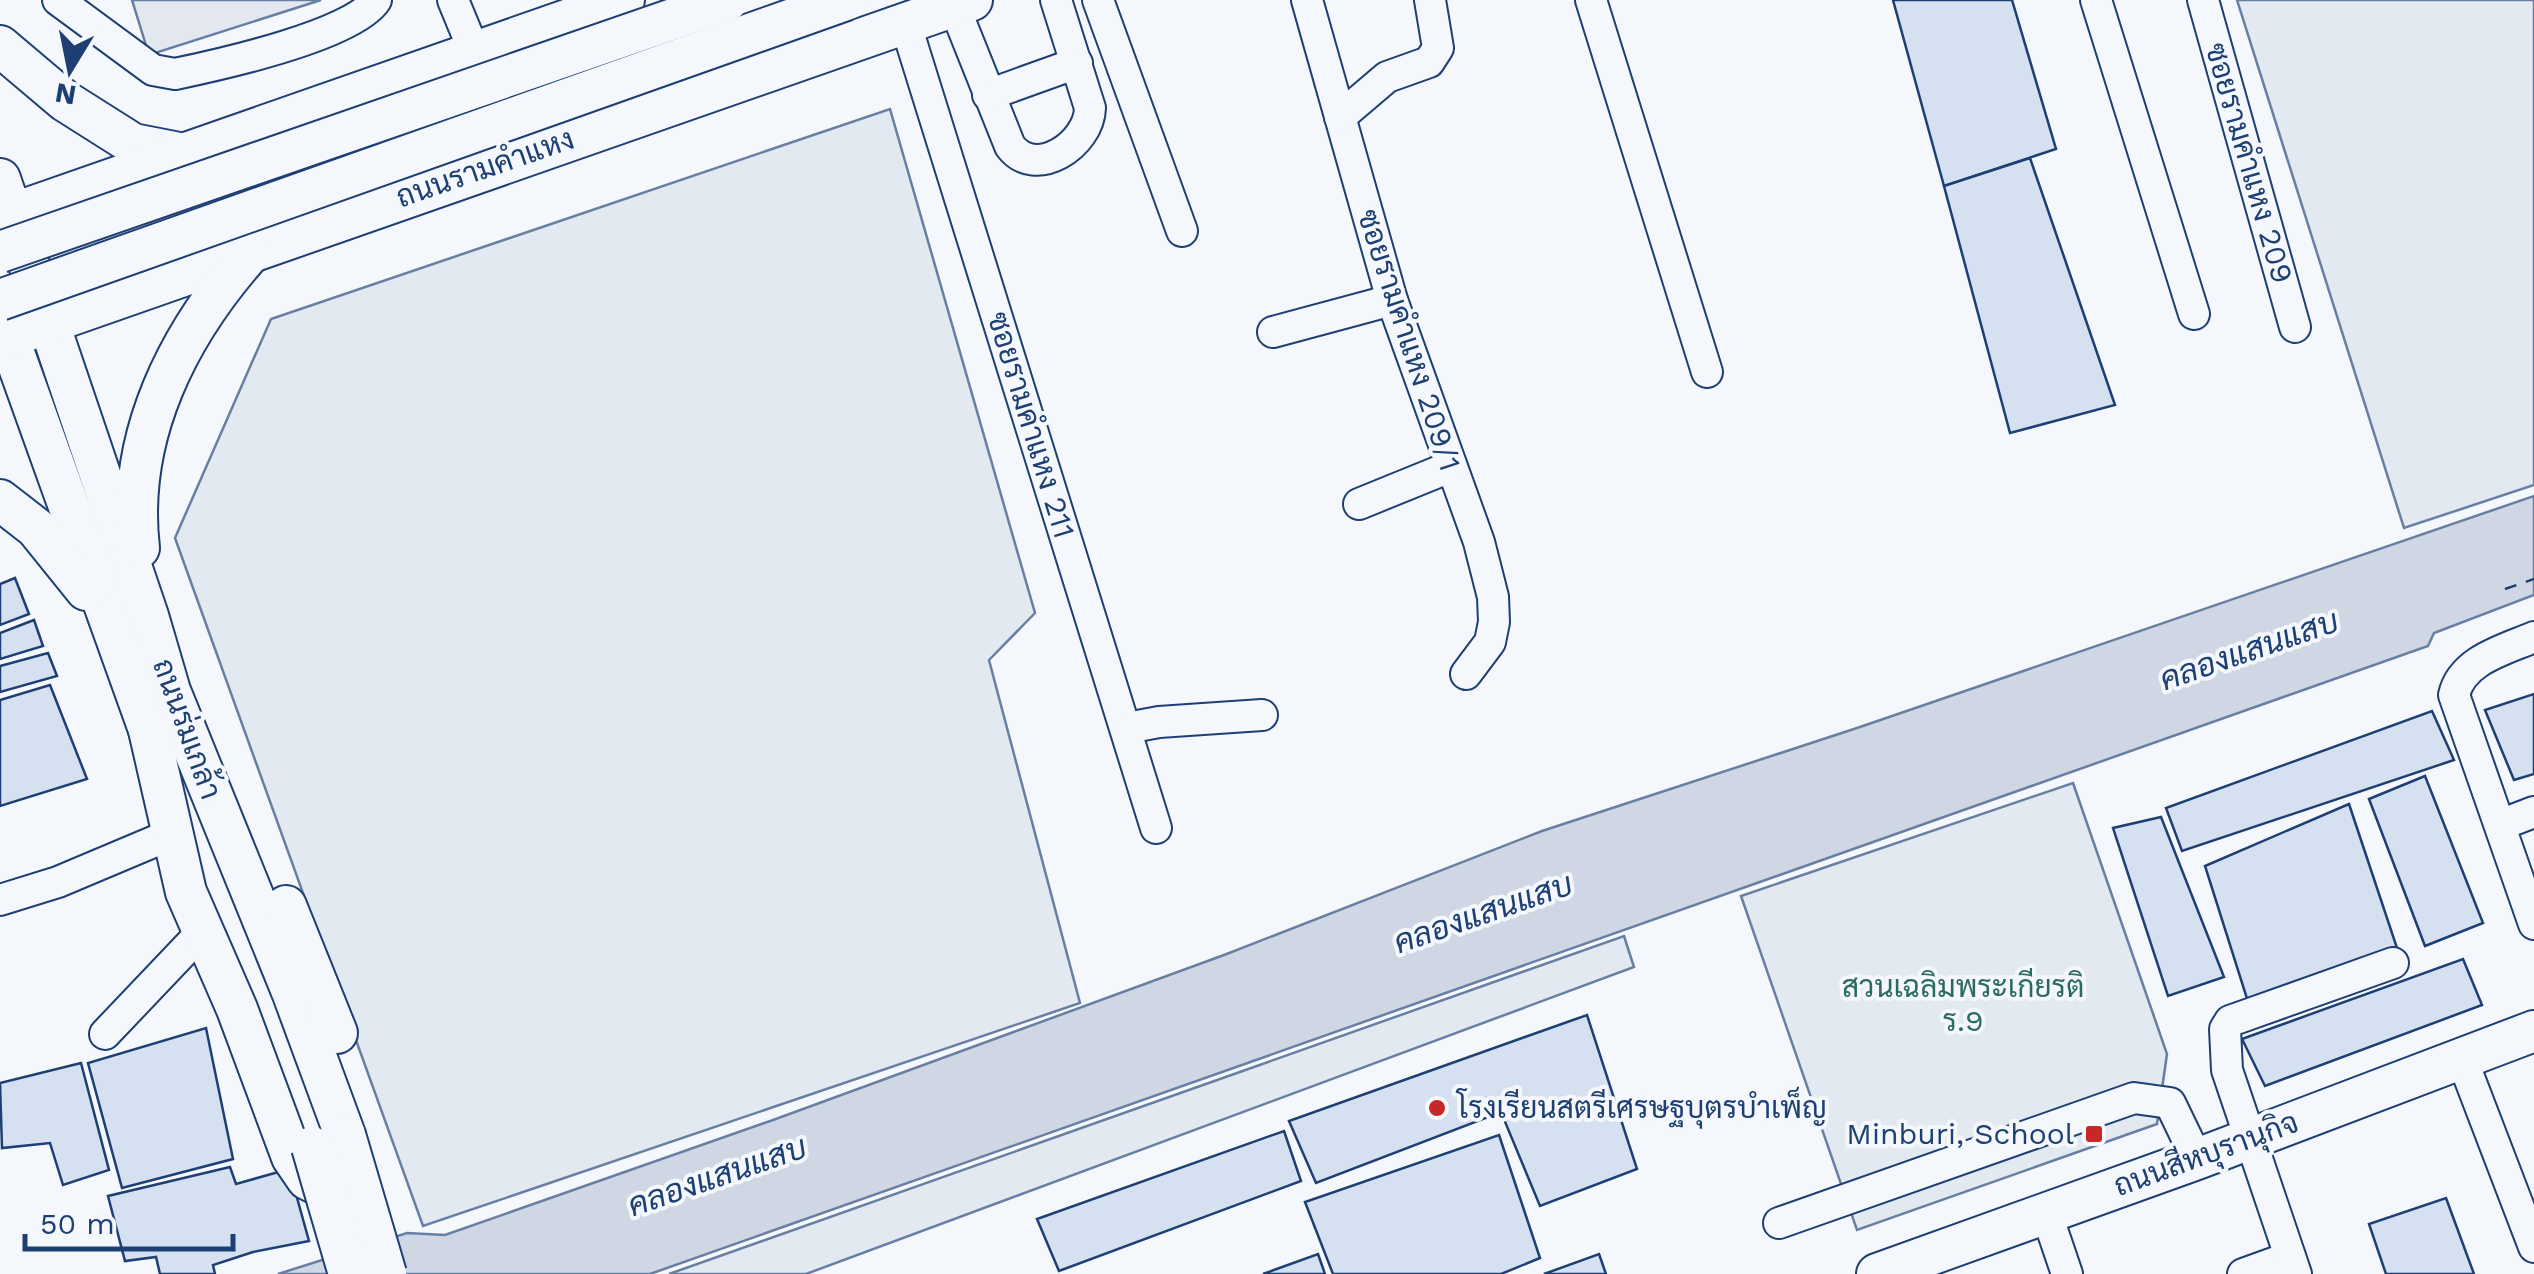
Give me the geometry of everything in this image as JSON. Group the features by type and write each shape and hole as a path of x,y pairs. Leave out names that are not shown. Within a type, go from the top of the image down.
{"main road":[{"path":"4,204 179,153 624,0"},
{"path":"0,252 728,0"},
{"name":"ถนนรามคำแหง","path":"2,323 846,0"},
{"name":"ถนนรามคำแหง","path":"2,323 49,323 963,3"},
{"path":"0,46 65,101 132,144 179,153"},
{"path":"263,125 174,186 152,208 146,240 158,252 176,256 293,235"},
{"name":"ถนนร่มเกล้า","path":"4,204 49,323 130,621 167,732 293,994 328,1141 349,1274"},
{"path":"130,621 139,466 153,415 188,332 217,290 253,250"},
{"name":"ถนนร่มเกล้า","path":"2,323 130,621"},
{"path":"0,500 36,528 130,621"},
{"path":"167,732 236,802 316,973 356,1083 366,1144 357,1165 340,1182 321,1186 307,1180 292,1157 237,1008 186,892 172,834 167,732"},
{"name":"ถนนสีหบุรานุกิจ","path":"1877,1274 2534,1031"},
{"name":"ถนนร่มเกล้า","path":"328,1141 386,1274"}],"street":[{"path":"58,0 152,70 174,74 330,31 368,12 376,0"},
{"path":"454,0 474,51"},
{"path":"963,3 988,95 1015,153 1042,160 1073,146 1090,122 1090,108 1056,0"},
{"path":"1098,0 1182,231"},
{"name":"ซอยรามคำแหง 209/1","path":"1307,0 1392,300 1478,542 1493,597 1490,642 1466,674"},
{"path":"1340,117 1387,77 1428,62 1438,48 1430,0"},
{"path":"1591,0 1707,372"},
{"path":"2096,0 2194,314"},
{"name":"ซอยรามคำแหง 209","path":"2203,0 2295,327"},
{"name":"ซอยรามคำแหง 211","path":"906,22 1156,828"},
{"path":"988,95 1077,64"},
{"path":"1274,332 1392,300"},
{"path":"1359,504 1450,467"},
{"path":"2533,917 2454,695 2467,668 2534,638"},
{"path":"1127,728 1178,720 1262,715"},
{"path":"2500,825 2534,812"},
{"path":"0,900 58,882 172,834"},
{"path":"104,1034 202,932"},
{"path":"2244,1274 2293,1266 2224,1056 2224,1029 2230,1021 2393,963"},
{"path":"2462,1059 2520,1172 2534,1247"},
{"path":"1779,1224 2134,1098 2170,1104 2196,1159"},
{"path":"2046,1212 2067,1274"}],"green space":[{"path":"2237,0 2534,0 2534,485 2404,528"},
{"path":"890,109 1035,613 989,660 1080,1003 423,1226 175,538 271,319"},
{"name":"สวนเฉลิมพระเกียรติ ร.9","path":"2073,783 2167,1054 2157,1124 1857,1230 1741,896"},
{"path":"1624,936 1634,967 806,1274 669,1274"}],"shaded area":[{"path":"132,0 321,0 149,55"}],"water":[{"name":"คลองแสนแสบ","path":"2534,496 2534,595 2434,633 2428,646 650,1274 278,1274 407,1233 445,1235 1224,955 1542,831 1857,728"}],"building":[{"path":"1893,0 2012,0 2056,149 1944,186"},
{"path":"2030,158 2115,405 2010,433 1944,186"},
{"path":"15,578 29,614 0,625 0,584"},
{"path":"34,620 43,646 0,659 0,633"},
{"path":"48,653 57,676 0,692 0,666"},
{"path":"50,685 87,779 0,806 0,700"},
{"path":"2534,694 2534,774 2514,780 2485,710"},
{"path":"2432,711 2454,760 2182,851 2166,808"},
{"path":"2425,776 2483,923 2425,946 2369,799"},
{"path":"2349,804 2398,951 2249,1005 2205,866"},
{"path":"2161,817 2224,977 2168,996 2113,828"},
{"path":"2463,959 2482,1005 2265,1086 2242,1039"},
{"path":"1587,1015 1637,1169 1540,1206 1501,1112 1316,1183 1289,1121"},
{"path":"206,1028 233,1159 122,1188 88,1063"},
{"path":"81,1063 109,1170 63,1185 50,1143 2,1148 0,1083"},
{"path":"1284,1131 1301,1181 1059,1271 1037,1219"},
{"path":"1499,1135 1540,1258 1501,1274 1333,1274 1305,1202"},
{"path":"230,1167 236,1184 289,1169 309,1241 213,1265 215,1274 160,1274 156,1257 125,1261 108,1196"},
{"path":"2446,1198 2474,1274 2386,1274 2369,1224"},
{"path":"1318,1254 1325,1274 1263,1274"},
{"path":"1599,1254 1606,1274 1544,1274"}],"ferry route":[{"path":"2505,589 2534,579"}],"place":[{"name":"โรงเรียนสตรีเศรษฐบุตรบำเพ็ญ","path":"1437,1108"},
{"name":"Minburi, School","path":"2094,1134"}]}
